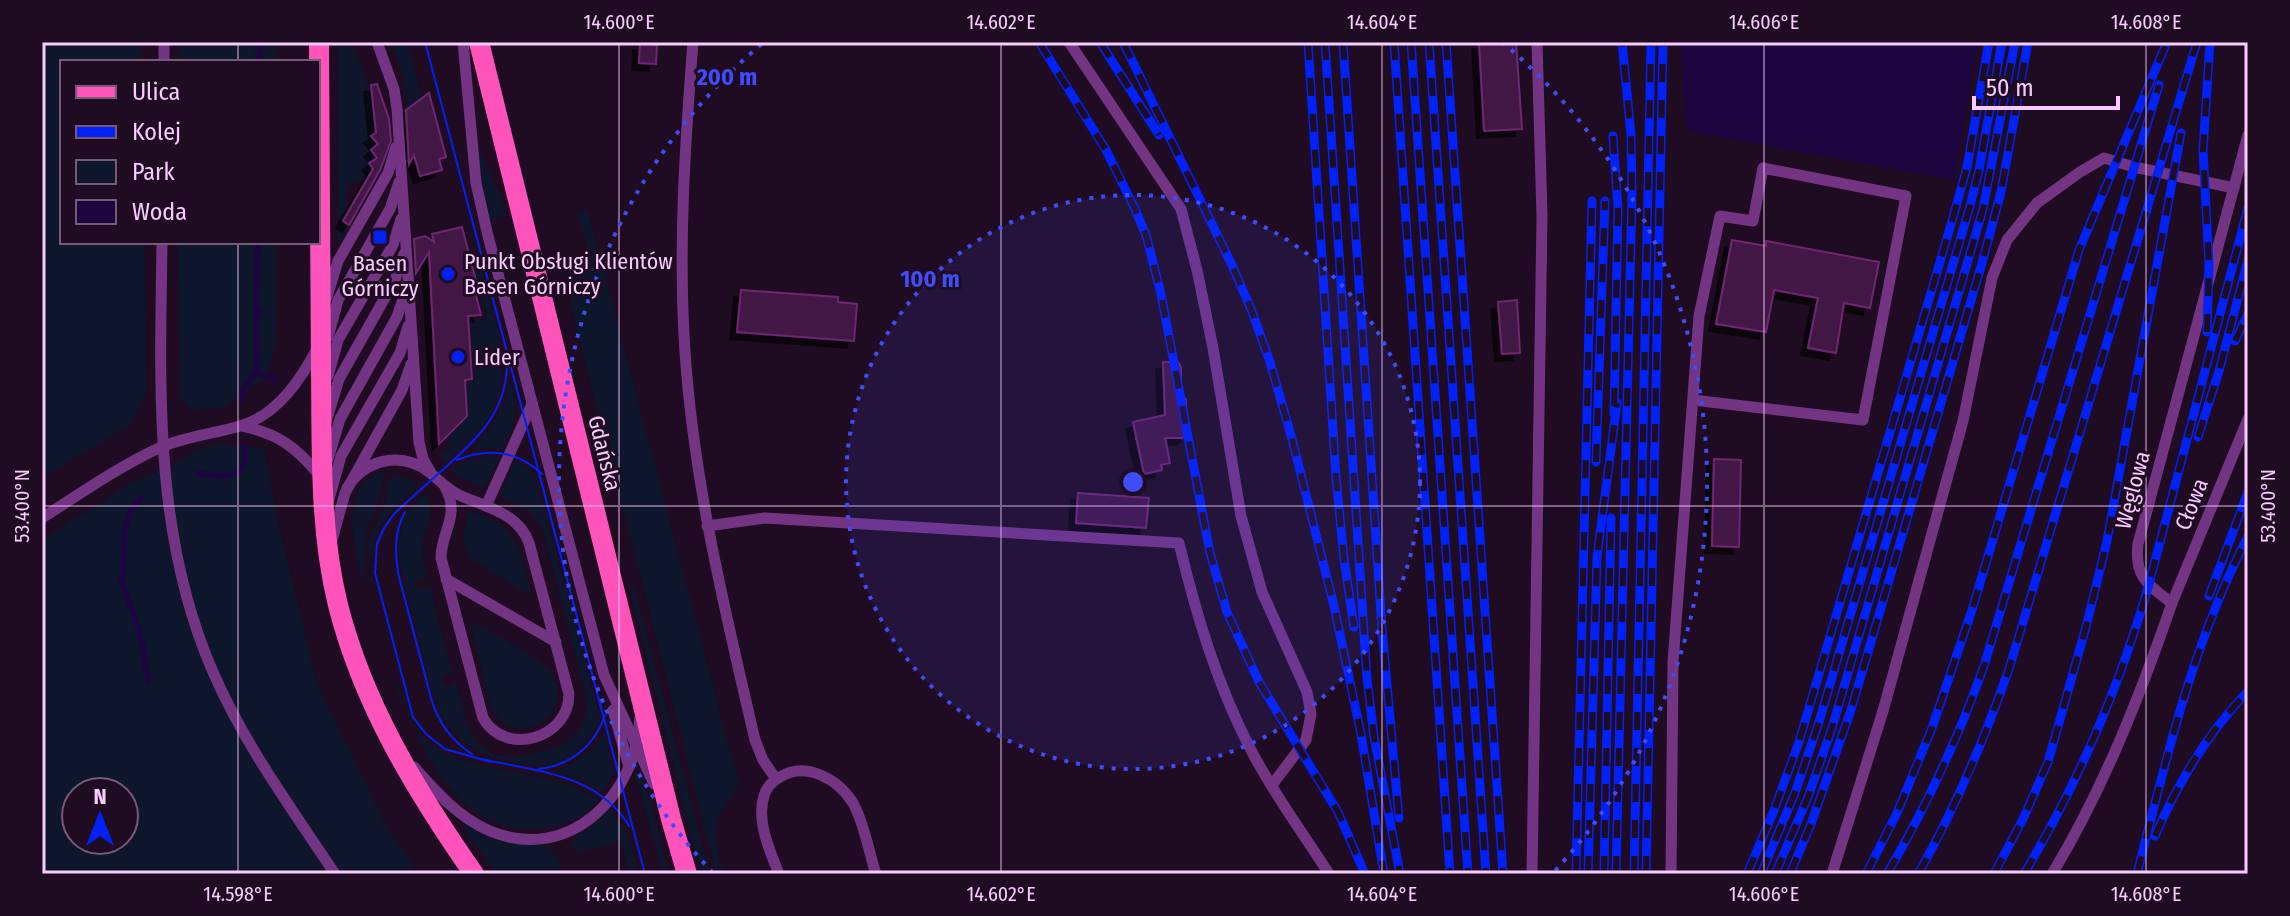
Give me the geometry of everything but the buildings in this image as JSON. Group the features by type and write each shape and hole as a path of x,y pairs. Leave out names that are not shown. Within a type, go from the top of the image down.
{"main road":[{"name":"Gdańska","path":"479,42 687,874"},
{"path":"320,192 324,516 338,604 371,701 397,753 432,813 474,874"}],"lane":[{"path":"377,42 394,89 398,126 420,446 426,465 445,487 517,522 526,533 569,694 564,717 552,730 513,740 499,735 488,726 482,715 441,553 452,513 445,487"},
{"path":"463,42 477,191 629,767"},
{"path":"693,42 685,140 682,251 685,352 695,451 707,526 755,740 763,760 776,779"},
{"path":"1069,42 1181,209 1213,348 1241,516 1262,592 1307,692 1311,714 1306,740 1272,785"},
{"path":"1532,874 1542,216 1537,42"},
{"path":"321,341 338,261 389,169 396,149 398,126"},
{"name":"Węglowa","path":"2172,603 2139,572 2138,544 2234,188 2243,172 2248,135"},
{"path":"1832,874 1883,711 1963,421 1992,278 2007,240 2037,203 2104,158 2234,188"},
{"path":"42,518 138,458 163,446 242,425 264,415 283,399 306,369 338,300 393,202 401,162"},
{"path":"1671,874 1673,662 1699,316 1720,216 1753,221 1763,168 1906,196 1863,420 1693,400"},
{"path":"322,401 338,340 394,241 403,198"},
{"path":"322,440 339,379 398,273 405,234"},
{"path":"162,244 160,370 163,446 167,502 183,587 213,672 241,728 335,874"},
{"path":"323,479 342,414 400,310 408,270"},
{"path":"324,516 341,456 402,349 409,325 410,306"},
{"path":"328,553 347,488 402,390 410,370 413,343"},
{"path":"486,506 533,403"},
{"name":"Cłowa","path":"2172,603 2248,419"},
{"path":"242,425 274,434 291,445 323,479"},
{"path":"347,488 362,470 386,460 413,463 435,477"},
{"path":"707,526 765,518 1179,543 1211,657 1236,719 1252,753 1329,874"},
{"path":"446,579 556,642"},
{"path":"2052,874 2082,823 2106,773 2172,603"},
{"path":"381,721 406,758 448,802 475,823 510,837 550,837 587,823 612,798 629,767 636,746 640,716 635,674"},
{"path":"604,675 661,799 680,852"},
{"path":"779,874 765,830 762,807 767,790 776,779 801,770 816,772 831,780 852,801 860,816 876,874"}],"green space":[{"path":"42,42 141,42 141,60 60,60 60,244 144,244 147,389 132,423 42,479"},
{"path":"179,42 277,42 277,60 179,60"},
{"path":"337,42 352,42 372,100 378,144 374,163 364,178 346,186 346,231 338,244"},
{"path":"391,42 407,42 422,98 408,108 403,74"},
{"path":"478,152 506,216 488,221"},
{"path":"588,211 739,785 715,821 718,856 724,874 718,874 714,864 568,294 566,268 570,263 590,258 577,214"},
{"path":"178,244 277,244 276,344 266,378 223,408 191,410 180,396"},
{"path":"470,260 478,260 496,322 502,363 501,384 485,423 445,462 439,451 449,451 449,434 467,416 466,404 452,383 475,381 471,331 456,331 456,321 487,319"},
{"path":"510,380 514,416 503,449 471,450 496,419"},
{"path":"214,444 264,448 279,526 317,684 386,826 419,874 42,874 42,540 129,484"},
{"path":"500,457 484,488 450,469 470,460"},
{"path":"515,461 535,474 600,718 587,742 573,755 556,763 536,766 481,753 451,730 435,698 398,553 405,520 425,492 430,515 422,552 428,580 424,577 419,579 417,588 427,589 429,585 454,677 445,675 443,684 452,686 455,681 475,740 492,753 514,757 551,749 569,739 585,716 586,695 542,528 529,511 500,496"},
{"path":"385,471 378,503 365,533 364,587 352,521 354,505 359,491 369,480"},
{"path":"390,476 409,479 419,485 386,518 369,561 368,543 385,504"},
{"path":"468,511 498,523 515,542 532,597 471,559 463,543"},
{"path":"629,584 635,590 710,874 703,874 694,850"},
{"path":"470,621 524,651 549,670 557,685 557,700 551,713 541,723 528,728 514,728 501,720 490,704"},
{"path":"399,684 413,725 428,742 449,755 577,788 599,799 583,815 554,827 517,829 490,821 468,806 448,786 432,763 418,737 395,686"},
{"path":"604,732 614,772 603,792 578,778 555,772 583,756"},
{"path":"638,767 649,796 669,874 663,874 635,774"},
{"path":"610,809 626,832 639,874 630,874 620,841 580,852 572,849 576,839"},
{"path":"461,824 504,842 547,845 557,857 562,874 496,874"}],"water":[{"path":"1680,42 1978,42 1954,180 1687,131"}],"waterway":[{"path":"258,42 259,60"},
{"path":"256,310 258,244"},
{"path":"242,399 243,390 257,370 256,310 260,311"},
{"path":"256,372 276,380"},
{"path":"198,473 224,476 235,473 245,463 244,445"},
{"path":"141,498 130,511 125,527 122,583 140,632 148,680"}],"tram line":[{"path":"425,42 645,874"},
{"path":"491,762 445,749 426,734 413,717 375,573 377,544 384,528 394,514 479,435 501,398 507,367"},
{"path":"457,460 480,453 502,454 523,460 542,474"},
{"path":"405,512 396,542 398,573 431,698 446,730 472,754"},
{"path":"539,769 561,763 580,752 595,736 605,715"},
{"path":"481,759 543,772 583,785 616,809 629,826"}],"railway":[{"path":"1039,42 1106,150 1146,235 1161,294 1210,553 1227,612 1259,682 1338,812 1365,874"},
{"path":"1100,42 1159,135"},
{"path":"1123,42 1232,265 1270,362 1334,606 1361,734 1384,874"},
{"path":"1308,42 1336,477 1354,627"},
{"path":"1325,42 1367,678 1374,737 1400,874"},
{"path":"1343,42 1382,629 1399,818"},
{"path":"1394,42 1450,874"},
{"path":"1411,42 1468,874"},
{"path":"1429,42 1486,874"},
{"path":"1446,42 1503,874"},
{"path":"1616,874 1632,194 1631,135 1622,42"},
{"path":"1634,874 1651,42"},
{"path":"1646,874 1663,42"},
{"path":"1747,874 1799,742 1952,221 1967,167 1989,42"},
{"path":"1761,874 1795,793 1819,722 1970,206 2002,42"},
{"path":"1775,874 1808,797 1832,728 1983,209 2015,42"},
{"path":"1790,874 1851,710 1982,263 2001,192 2028,42"},
{"path":"1866,874 1897,813 1932,728 1972,610 2079,250 2167,42"},
{"path":"1918,874 1968,774 2009,669 2197,42"},
{"path":"2207,332 2209,264 2203,150 2210,42"},
{"path":"1887,874 1940,772 1984,666 2159,85"},
{"path":"1994,874 2048,762 2086,627 2107,541 2181,133"},
{"path":"1613,136 1618,209 1614,414"},
{"path":"1576,874 1592,201"},
{"path":"1596,462 1605,201"},
{"path":"2024,874 2080,769 2111,697 2138,622 2248,208"},
{"path":"2198,437 2248,260"},
{"path":"2235,341 2248,314"},
{"path":"1588,874 1597,557 1617,403"},
{"path":"2209,596 2248,492"},
{"path":"1604,874 1611,518"},
{"path":"2137,874 2196,660 2228,577 2248,536"},
{"path":"2155,836 2195,759 2219,724 2248,691"}],"place":[{"name":"Basen Górniczy","path":"380,237"},
{"name":"Punkt Obsługi Klientów Basen Górniczy","path":"448,274"},
{"name":"Lider","path":"458,357"}]}
